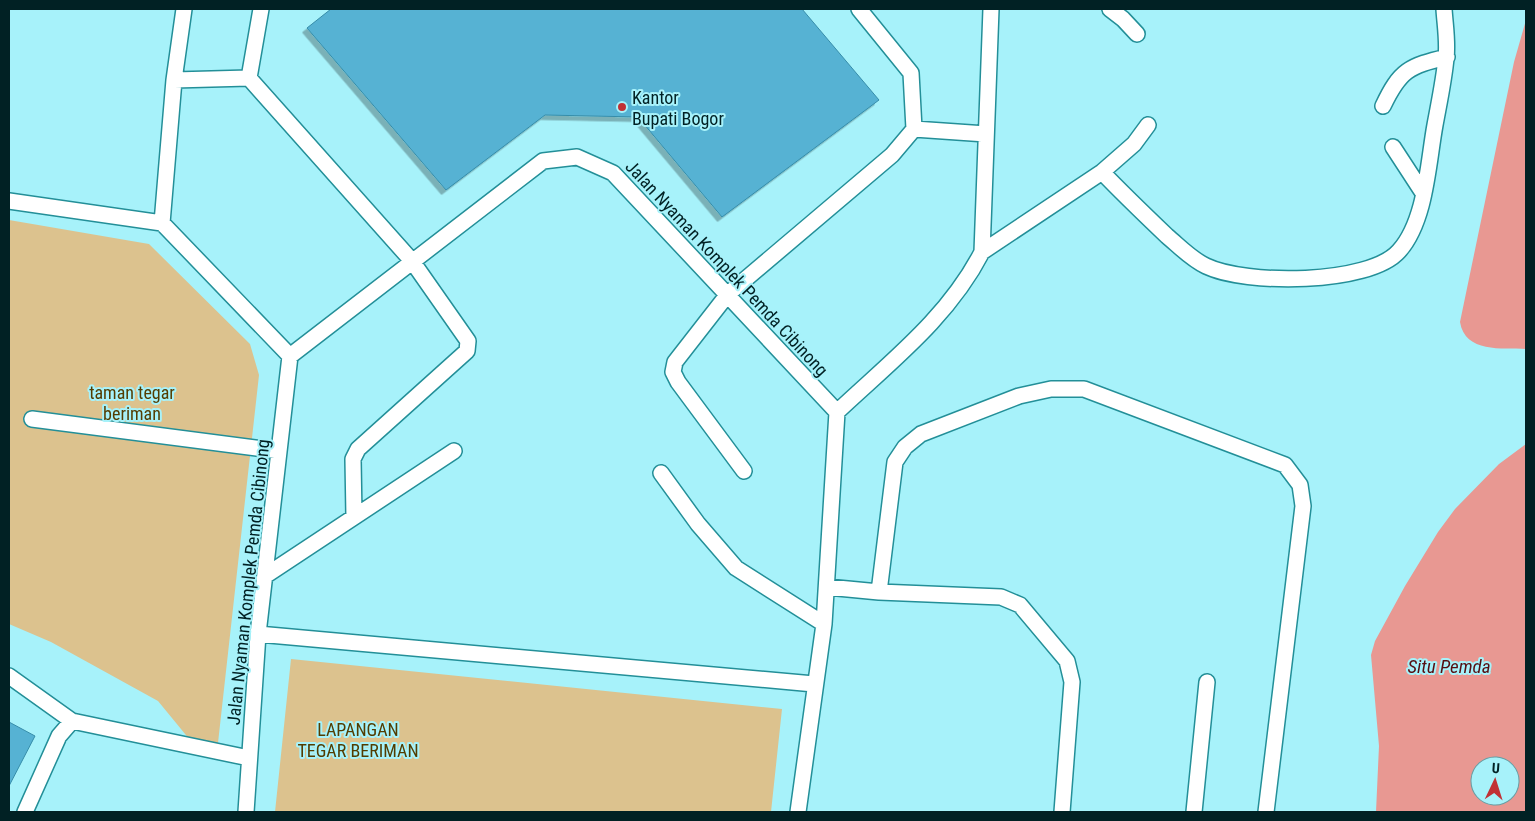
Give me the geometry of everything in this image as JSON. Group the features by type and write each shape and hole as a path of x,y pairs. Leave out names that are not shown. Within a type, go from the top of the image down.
{"lane":[{"path":"162,223 174,80 184,9"},
{"path":"249,78 261,9"},
{"path":"744,470 673,372 675,362 728,294 892,155 914,128 911,73 859,9"},
{"path":"798,812 814,684 824,624 837,412 937,319 968,280 982,252 991,9"},
{"path":"1110,9 1128,14 1137,34"},
{"path":"1102,172 1133,204 1183,250 1206,266 1224,272 1301,279 1347,275 1385,263 1400,251 1411,233 1421,209 1447,57 1444,9"},
{"path":"1383,106 1393,84 1415,64 1447,57"},
{"path":"174,80 249,78 412,261 468,340 467,352 358,449 353,459 354,517"},
{"path":"982,252 1102,172 1134,144 1148,125"},
{"path":"914,128 986,134"},
{"path":"1393,146 1423,193"},
{"name":"Jalan Nyaman Komplek Pemda Cibinong","path":"246,812 258,634 290,356 543,161 577,157 613,173 837,412"},
{"path":"9,201 162,223 290,356"},
{"path":"879,592 895,462 905,447 921,434 1019,396 1051,389 1084,389 1285,464 1300,485 1303,506 1266,812"},
{"path":"32,419 279,451"},
{"path":"265,576 454,451"},
{"path":"661,473 698,524 736,568 824,624"},
{"path":"827,587 879,592 1000,597 1020,605 1067,661 1072,682 1062,812"},
{"path":"258,634 814,684"},
{"path":"9,676 72,721 250,758"},
{"path":"1194,812 1207,682"},
{"path":"26,812 59,736 72,721"}],"green space":[{"name":"taman tegar beriman","path":"9,220 149,244 250,344 259,375 218,743 190,740 158,701 51,642 9,624"},
{"name":"LAPANGAN TEGAR BERIMAN","path":"291,659 782,709 771,812 275,812"}],"water":[{"path":"1526,20 1526,349 1486,347 1469,339 1463,332 1460,322 1514,62"},
{"name":"Situ Pemda","path":"1526,444 1526,812 1376,812 1379,746 1371,655 1375,641 1405,586 1438,532 1455,509 1499,464"}],"building":[{"name":"Kantor Bupati Bogor","path":"331,9 802,9 879,100 722,217 638,117 545,115 446,190 307,28"},
{"path":"9,722 35,736 9,786"}],"place":[{"name":"Kantor Bupati Bogor","path":"622,107"}]}
